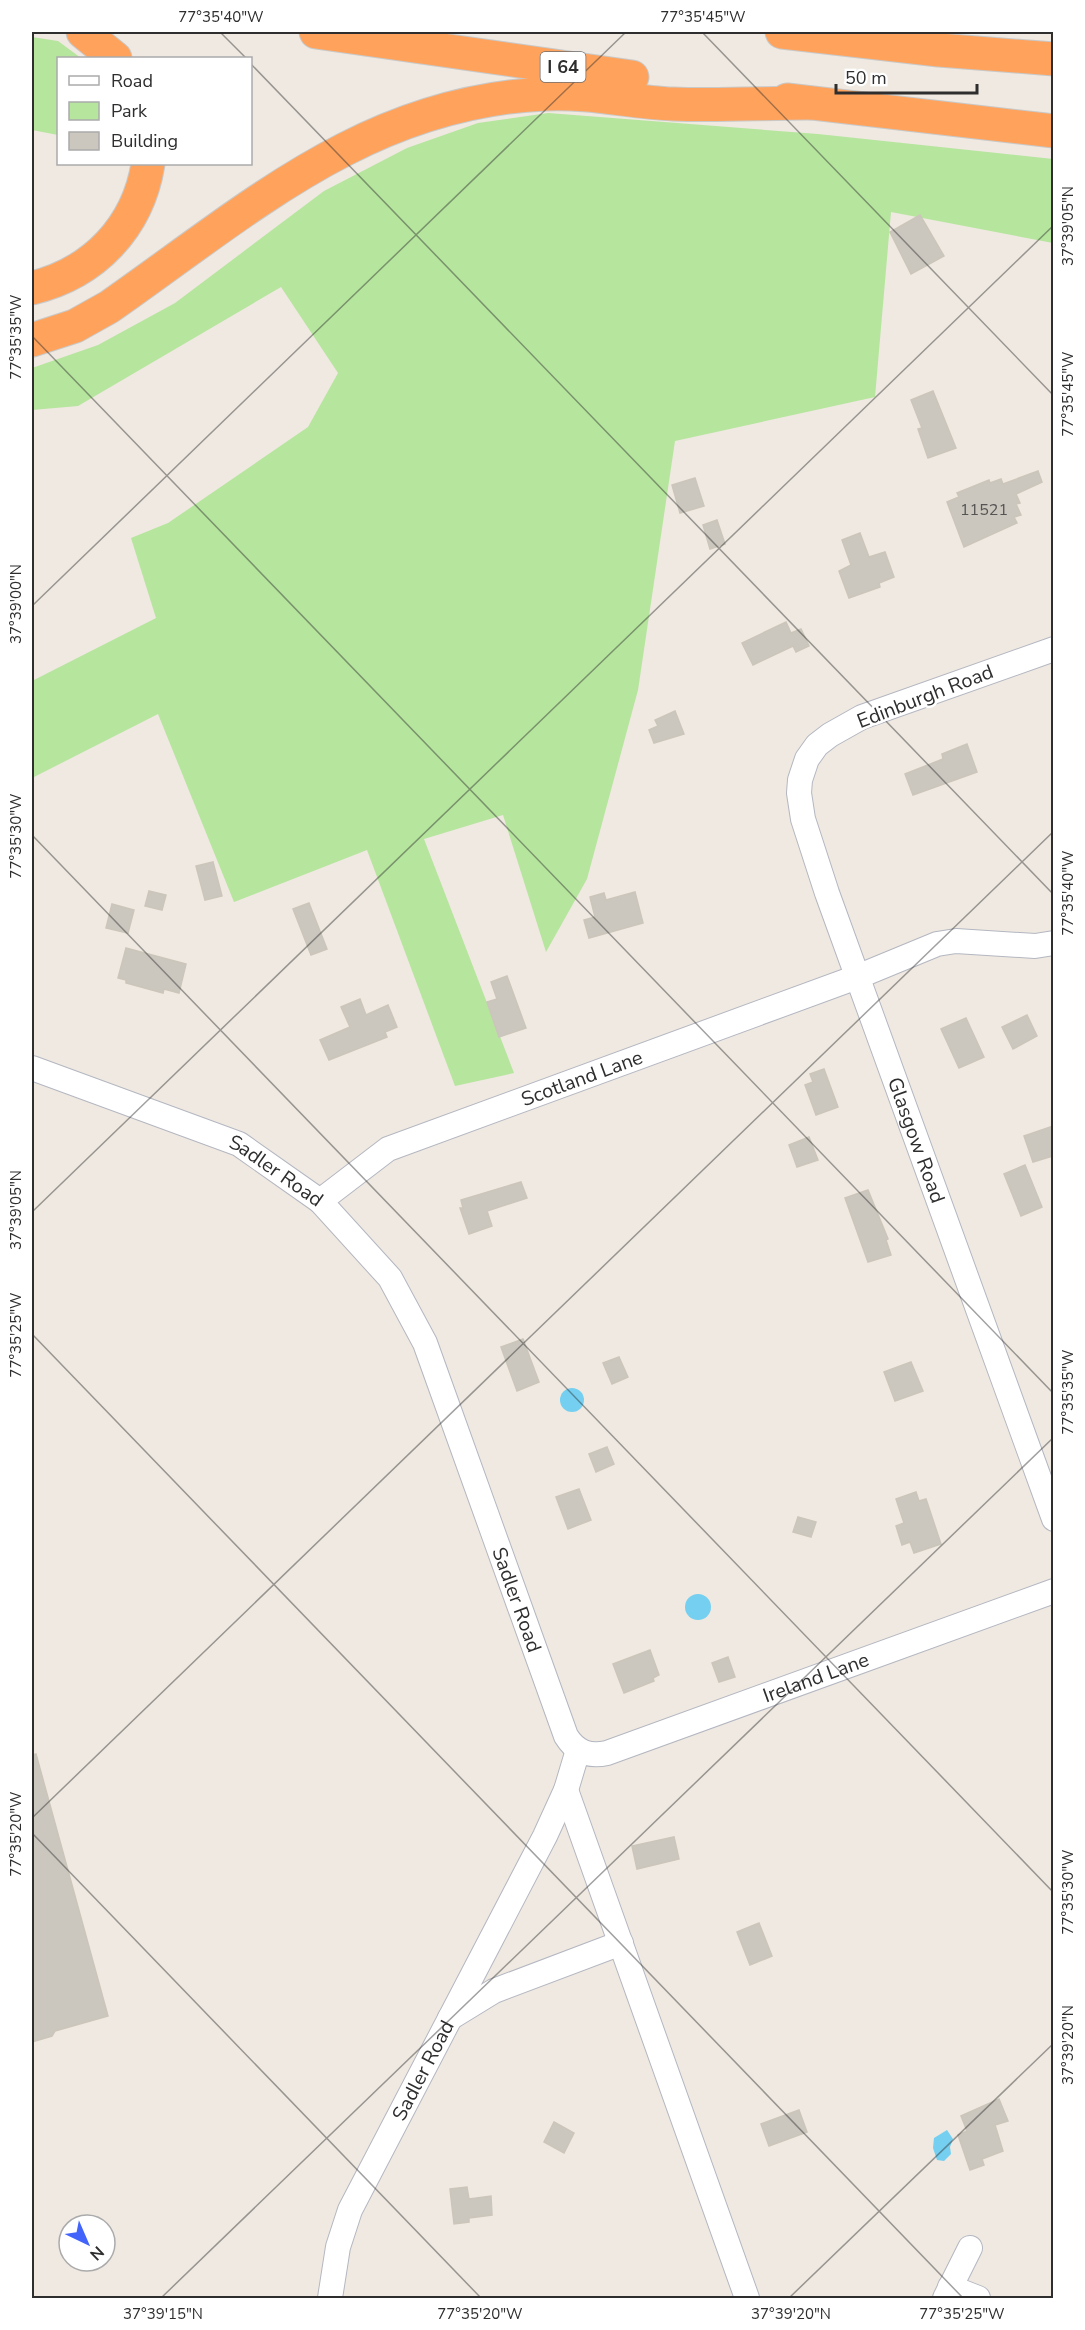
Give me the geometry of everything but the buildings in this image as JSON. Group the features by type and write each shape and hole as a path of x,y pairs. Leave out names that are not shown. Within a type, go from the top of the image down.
{"highway":[{"path":"83,32 114,57"},
{"name":"I 64","path":"316,32 809,103 1053,131"},
{"path":"782,32 939,50 1053,59"},
{"path":"32,340 75,326 109,307 326,157 372,134 440,109 504,98 575,93 672,104 809,103"},
{"path":"32,288 72,273 102,253 135,210 148,165"}],"street":[{"name":"Edinburgh Road","path":"807,759 830,735 862,717 1053,649"},
{"name":"Glasgow Road","path":"807,759 800,780 799,793 803,819 857,977 1053,1519"},
{"name":"Scotland Lane","path":"320,1201 388,1149 857,977 937,944 956,941 1035,946 1053,943"},
{"name":"Sadler Road","path":"32,1068 239,1144 320,1201 390,1278 425,1343 566,1736 578,1750 566,1790 545,1836 350,2210 338,2247 330,2298"},
{"name":"Ireland Lane","path":"578,1750 589,1755 607,1753 1053,1591"},
{"path":"566,1790 747,2298"},
{"path":"449,2019 494,1990 621,1943"},
{"path":"970,2248 947,2293 978,2298"}],"green space":[{"path":"32,37 58,41 80,57 57,57 57,135 32,130"},
{"path":"548,113 818,134 1053,159 1053,243 891,212 875,397 675,441 638,690 587,879 546,952 503,815 424,839 514,1073 455,1086 367,850 234,902 158,714 32,778 32,681 156,618 131,538 168,523 308,427 338,373 281,287 78,406 32,410 32,368 98,345 175,303 324,191 407,148 478,123"}],"water":[{"path":"572,1388 581,1391 584,1400 581,1409 572,1412 563,1409 560,1400 563,1391"},
{"path":"698,1594 707,1598 711,1607 707,1616 698,1620 689,1616 685,1607 689,1598"},
{"path":"947,2130 953,2139 950,2147 951,2154 944,2161 937,2160 933,2148 934,2138"}]}
